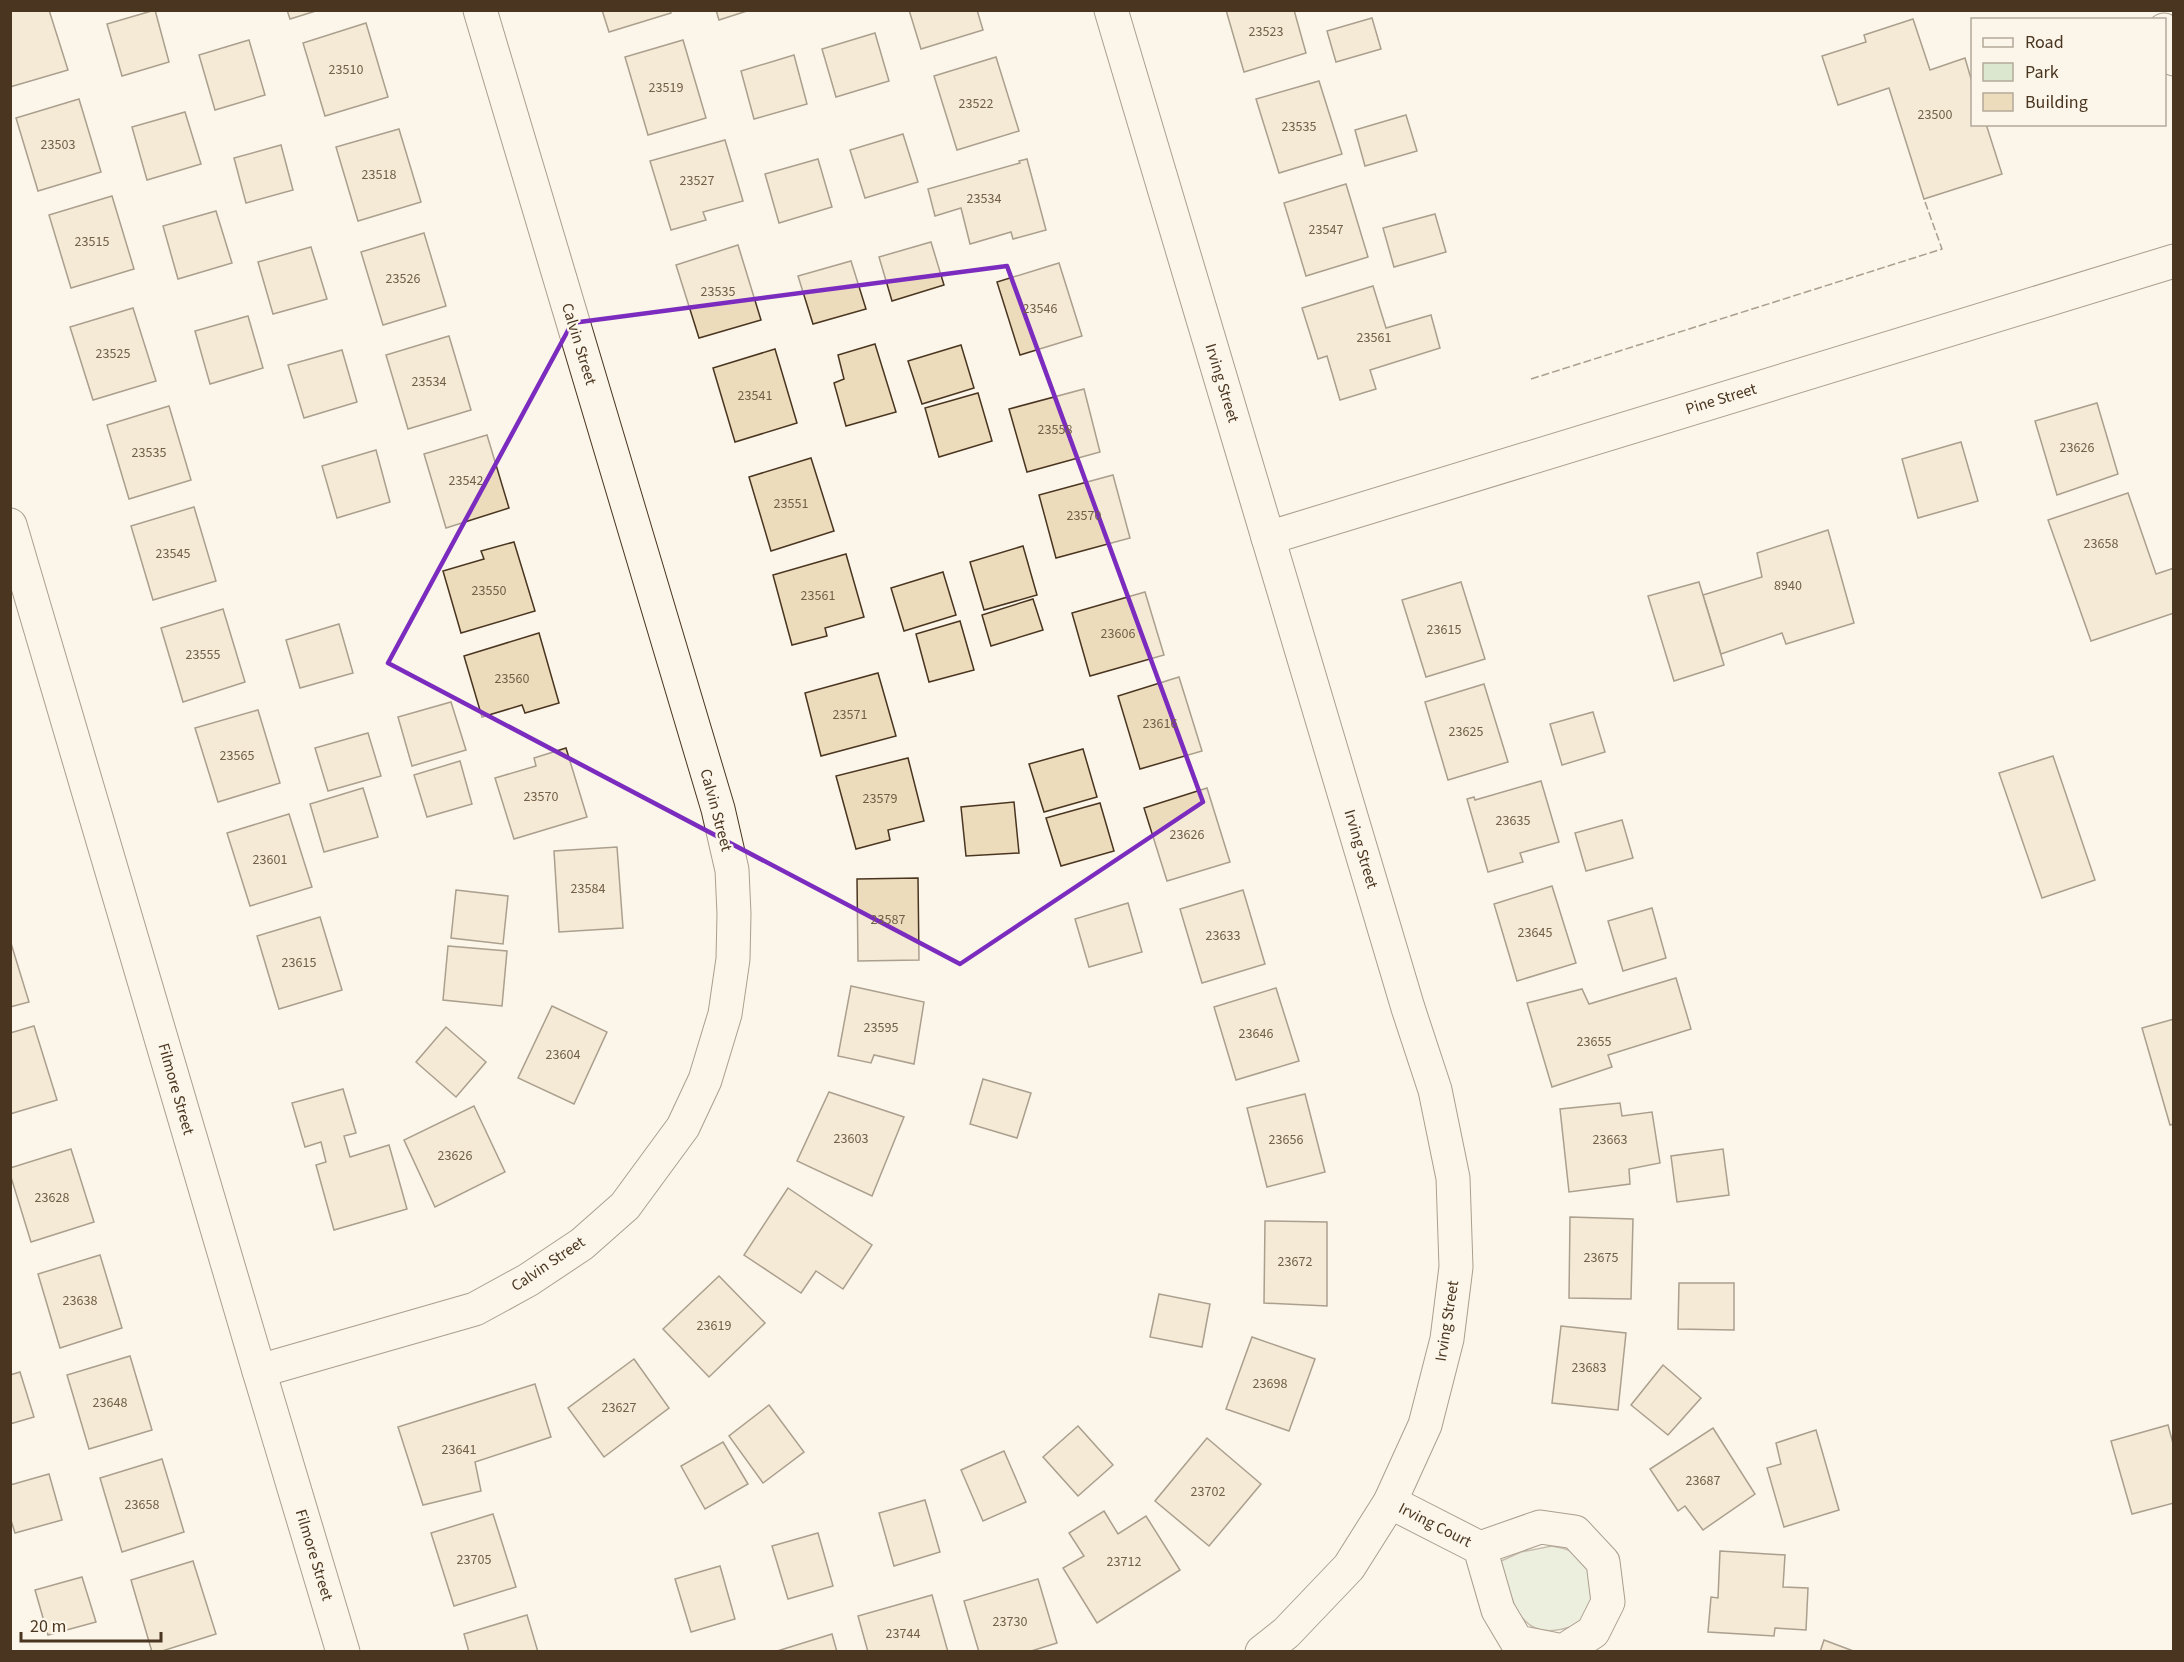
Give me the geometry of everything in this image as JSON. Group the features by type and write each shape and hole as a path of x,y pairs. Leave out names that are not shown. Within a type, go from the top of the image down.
{"street":[{"name":"Calvin Street","path":"259,1371 475,1309 528,1280 582,1244 625,1206 683,1127 705,1080 725,1014 733,959 734,914 732,870 718,809 480,10"},
{"name":"Irving Street","path":"1111,10 1408,1008 1435,1090 1453,1178 1456,1267 1448,1339 1425,1425 1390,1502 1348,1567 1286,1633 1262,1652"},
{"path":"2166,36 2174,59"},
{"name":"Pine Street","path":"1268,538 2174,261"},
{"name":"Filmore Street","path":"10,525 343,1652"},
{"name":"Irving Court","path":"1390,1502 1480,1548"}],"highlighted area":[{"path":"1007,266 1203,802 960,964 388,663 572,323"}],"green space":[{"path":"1552,1546 1572,1551 1583,1560 1592,1580 1593,1595 1589,1610 1580,1624 1560,1630 1543,1630 1523,1619 1511,1598 1501,1561 1521,1552"}],"building":[{"path":"10,10 49,10 68,70 10,87"},
{"path":"155,10 169,62 122,76 107,24"},
{"path":"287,10 319,10 290,19"},
{"path":"602,10 670,10 671,13 609,32"},
{"path":"716,10 750,10 719,20"},
{"path":"909,10 977,10 983,30 921,49"},
{"path":"1226,10 1294,10 1306,53 1244,72"},
{"path":"1372,18 1381,49 1336,62 1327,31"},
{"path":"1913,19 1930,70 1965,58 1971,79 1971,126 1987,126 2002,174 1924,199 1889,88 1838,105 1822,56 1866,42 1864,35"},
{"path":"366,23 388,97 325,116 303,43"},
{"path":"875,33 889,81 836,97 822,49"},
{"path":"249,40 265,95 215,110 199,55"},
{"path":"683,40 706,118 648,135 625,57"},
{"path":"794,55 807,104 754,119 741,71"},
{"path":"996,57 1019,131 957,150 934,76"},
{"path":"1319,81 1342,154 1279,173 1256,99"},
{"path":"79,99 101,172 38,191 16,118"},
{"path":"185,112 201,164 147,180 132,127"},
{"path":"1406,115 1417,151 1365,166 1355,130"},
{"path":"399,129 421,202 358,221 336,147"},
{"path":"903,134 918,182 865,198 850,150"},
{"path":"725,140 743,201 703,212 706,220 671,230 650,161"},
{"path":"281,145 293,190 246,203 234,158"},
{"path":"818,159 832,207 779,223 765,174"},
{"path":"1027,159 1046,230 1013,239 1011,232 970,244 961,208 935,216 928,189"},
{"path":"1346,184 1368,257 1306,276 1284,203"},
{"path":"112,196 134,269 71,288 49,215"},
{"path":"216,211 232,263 178,279 163,226"},
{"path":"1435,214 1446,252 1394,267 1383,228"},
{"path":"424,233 446,306 383,325 361,252"},
{"path":"931,242 944,285 892,301 879,257"},
{"path":"738,245 761,320 699,338 676,265"},
{"path":"311,247 327,299 273,314 258,262"},
{"path":"851,261 866,309 813,324 798,276"},
{"path":"1059,263 1082,336 1020,355 997,282"},
{"path":"1373,286 1386,328 1431,315 1440,348 1370,370 1376,389 1340,400 1327,356 1318,359 1302,308"},
{"path":"133,308 156,381 93,400 70,327"},
{"path":"248,316 263,368 210,384 195,331"},
{"path":"449,336 471,410 408,429 386,355"},
{"path":"875,344 896,412 846,426 834,383 844,379 838,355"},
{"path":"961,345 974,388 922,404 908,361"},
{"path":"775,349 797,423 735,442 713,368"},
{"path":"342,350 357,402 304,418 288,365"},
{"path":"1084,389 1100,452 1027,472 1009,409"},
{"path":"978,393 992,441 939,457 925,408"},
{"path":"2097,403 2118,474 2057,495 2035,421"},
{"path":"169,406 191,480 129,499 107,425"},
{"path":"487,435 509,508 446,528 424,454"},
{"path":"1961,442 1978,501 1918,518 1902,459"},
{"path":"376,450 390,502 337,518 322,466"},
{"path":"811,458 834,531 771,551 749,477"},
{"path":"1113,475 1130,538 1056,558 1039,495"},
{"path":"2128,493 2156,574 2174,568 2174,613 2091,641 2048,520"},
{"path":"194,507 216,581 153,600 131,526"},
{"path":"1828,530 1854,623 1786,644 1782,633 1721,654 1703,595 1762,577 1757,553"},
{"path":"514,542 535,611 461,633 443,571 484,559 481,551"},
{"path":"1023,546 1037,595 984,610 970,562"},
{"path":"846,554 864,617 825,628 827,636 792,645 773,575"},
{"path":"943,572 956,615 904,631 891,588"},
{"path":"1461,582 1485,659 1426,677 1402,600"},
{"path":"1699,582 1724,665 1674,681 1648,596"},
{"path":"1145,592 1164,655 1090,676 1072,613"},
{"path":"1033,599 1043,630 991,646 982,615"},
{"path":"223,609 245,682 183,702 161,628"},
{"path":"960,621 974,670 929,682 916,634"},
{"path":"339,624 353,673 300,688 286,640"},
{"path":"539,633 559,703 525,713 522,705 482,717 464,656"},
{"path":"878,673 896,736 821,756 805,693"},
{"path":"1179,677 1202,751 1140,769 1118,696"},
{"path":"1484,684 1508,762 1448,780 1425,702"},
{"path":"451,702 466,750 412,766 398,717"},
{"path":"258,710 280,783 218,802 195,728"},
{"path":"1593,712 1605,752 1562,765 1550,724"},
{"path":"368,733 381,776 328,791 315,748"},
{"path":"566,748 587,817 514,839 495,778 536,766 534,758"},
{"path":"1083,749 1097,797 1044,812 1029,764"},
{"path":"2053,756 2095,880 2042,898 1999,773"},
{"path":"908,758 924,821 888,830 890,840 856,849 836,776"},
{"path":"460,761 472,804 427,817 414,775"},
{"path":"1541,781 1559,842 1520,853 1523,862 1488,872 1467,799 1474,797 1475,800"},
{"path":"363,788 378,837 324,852 310,804"},
{"path":"1207,788 1230,862 1167,881 1144,808"},
{"path":"1014,802 1019,853 966,856 961,807"},
{"path":"1100,803 1114,851 1061,866 1046,818"},
{"path":"289,814 312,887 250,906 227,833"},
{"path":"1622,820 1633,858 1586,871 1575,833"},
{"path":"617,847 623,928 559,932 554,851"},
{"path":"918,878 919,960 858,961 857,879"},
{"path":"1552,886 1576,963 1517,981 1494,904"},
{"path":"456,890 508,896 503,944 451,938"},
{"path":"1243,890 1265,964 1202,983 1180,909"},
{"path":"1128,903 1142,952 1089,967 1075,919"},
{"path":"1652,908 1666,958 1623,971 1608,921"},
{"path":"320,917 342,990 279,1009 257,936"},
{"path":"10,940 29,1002 10,1007"},
{"path":"448,946 507,951 502,1006 443,1000"},
{"path":"1676,978 1691,1029 1608,1055 1612,1067 1552,1087 1527,1003 1582,989 1589,1004"},
{"path":"851,986 924,1002 914,1064 874,1055 871,1063 838,1056"},
{"path":"1276,988 1299,1061 1236,1080 1214,1007"},
{"path":"552,1006 607,1032 574,1104 518,1078"},
{"path":"2174,1019 2174,1124 2170,1125 2142,1028"},
{"path":"34,1026 57,1100 10,1114 10,1033"},
{"path":"446,1027 486,1062 456,1097 416,1062"},
{"path":"983,1079 1031,1093 1017,1138 970,1124"},
{"path":"343,1089 356,1133 344,1136 350,1157 389,1145 407,1209 334,1230 316,1165 326,1162 321,1142 305,1147 292,1103"},
{"path":"829,1092 904,1117 872,1196 797,1161"},
{"path":"1305,1094 1325,1172 1267,1187 1247,1108"},
{"path":"1620,1103 1622,1116 1652,1112 1660,1163 1629,1169 1630,1184 1569,1192 1560,1109"},
{"path":"474,1106 505,1172 435,1207 404,1140"},
{"path":"71,1149 94,1222 31,1242 10,1168"},
{"path":"1723,1149 1729,1195 1677,1202 1671,1156"},
{"path":"788,1188 872,1245 843,1289 816,1271 801,1293 744,1255"},
{"path":"1570,1217 1633,1219 1631,1299 1569,1298"},
{"path":"1265,1221 1327,1222 1327,1306 1264,1303"},
{"path":"100,1255 122,1328 60,1348 38,1274"},
{"path":"719,1276 765,1323 709,1377 663,1329"},
{"path":"1679,1283 1734,1283 1734,1330 1678,1329"},
{"path":"1159,1294 1210,1304 1202,1347 1150,1337"},
{"path":"1561,1326 1626,1333 1618,1410 1552,1403"},
{"path":"1252,1337 1315,1359 1289,1431 1226,1409"},
{"path":"130,1356 152,1430 89,1449 67,1375"},
{"path":"634,1359 669,1408 604,1457 568,1408"},
{"path":"1663,1365 1701,1398 1668,1435 1631,1405"},
{"path":"20,1372 34,1417 10,1424 10,1375"},
{"path":"535,1384 551,1437 475,1462 481,1491 423,1505 398,1427"},
{"path":"769,1405 804,1452 763,1483 729,1436"},
{"path":"2168,1425 2174,1447 2174,1503 2132,1514 2111,1441"},
{"path":"1078,1426 1113,1465 1078,1496 1043,1457"},
{"path":"1713,1428 1755,1494 1703,1530 1685,1506 1678,1511 1650,1469"},
{"path":"1816,1430 1839,1510 1784,1527 1767,1468 1781,1464 1776,1443"},
{"path":"1207,1438 1261,1484 1209,1546 1155,1501"},
{"path":"723,1442 748,1484 705,1509 681,1466"},
{"path":"1004,1451 1026,1502 983,1521 961,1470"},
{"path":"162,1459 184,1532 122,1552 100,1478"},
{"path":"49,1474 62,1520 15,1533 10,1517 10,1485"},
{"path":"925,1500 940,1552 894,1566 879,1513"},
{"path":"1104,1511 1118,1534 1146,1516 1180,1570 1097,1623 1063,1568 1084,1556 1069,1533"},
{"path":"493,1514 516,1587 454,1606 431,1533"},
{"path":"818,1533 833,1586 788,1599 772,1546"},
{"path":"1720,1551 1785,1555 1783,1587 1808,1588 1806,1630 1775,1628 1774,1636 1708,1632 1711,1597 1718,1598"},
{"path":"193,1561 216,1634 159,1652 152,1652 131,1580"},
{"path":"720,1566 735,1619 691,1632 675,1579"},
{"path":"82,1577 96,1622 48,1635 35,1590"},
{"path":"1038,1579 1057,1643 1028,1652 979,1652 964,1601"},
{"path":"932,1595 948,1652 868,1652 858,1616"},
{"path":"527,1615 538,1652 469,1652 464,1634"},
{"path":"832,1634 837,1652 774,1652"},
{"path":"1824,1640 1856,1652 1820,1652"}],"fence":[{"path":"1531,379 1942,249 1924,199"}]}
